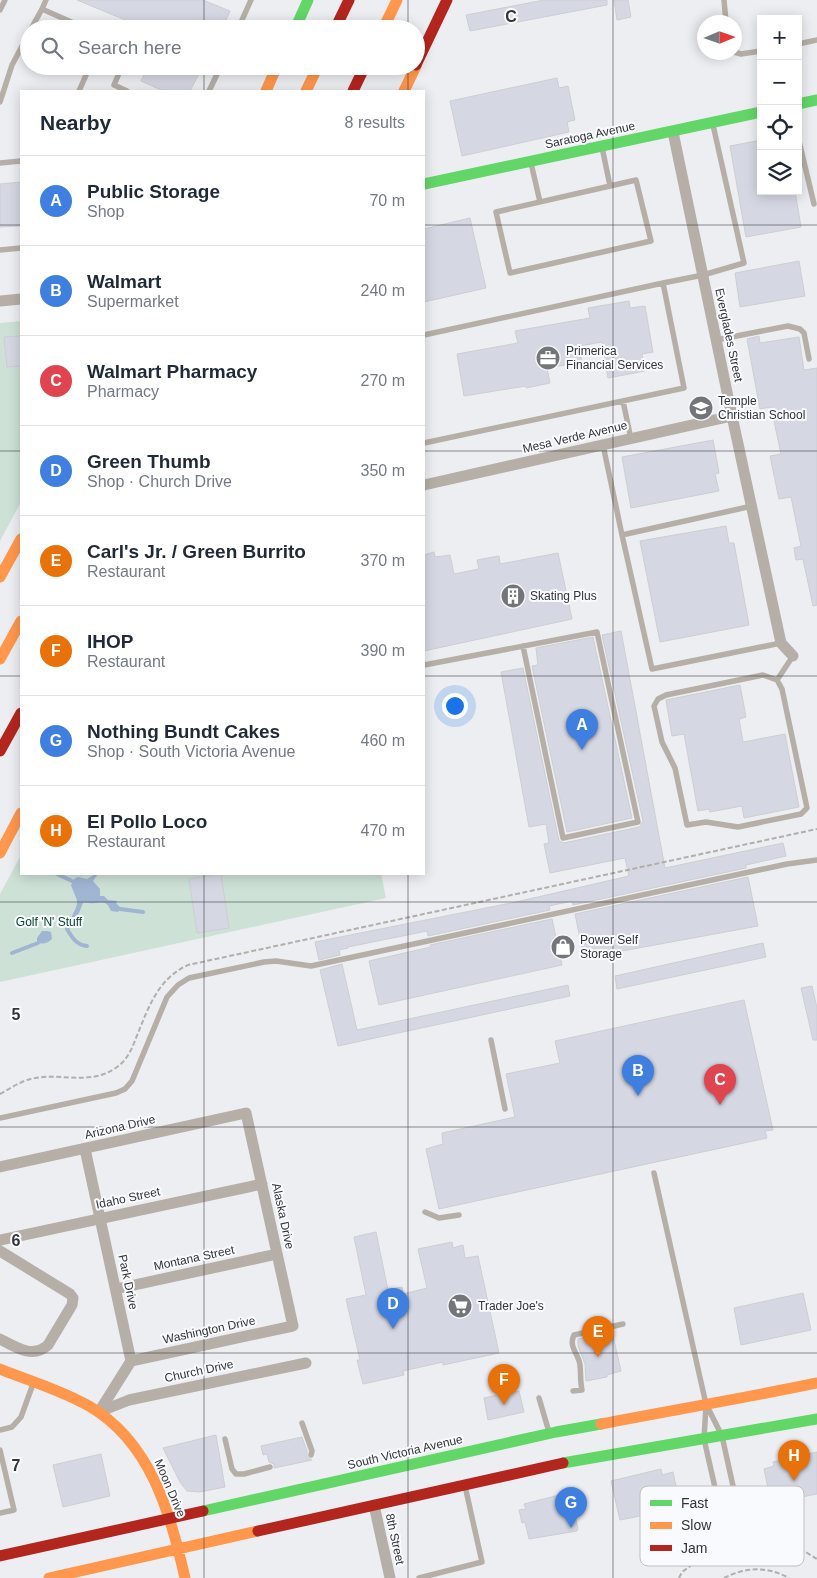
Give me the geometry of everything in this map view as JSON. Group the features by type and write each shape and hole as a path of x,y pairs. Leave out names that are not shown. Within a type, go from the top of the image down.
{"main road":[{"path":"299,20 308,0"},
{"path":"339,20 349,0"},
{"path":"387,20 397,0"},
{"path":"425,47 447,0"},
{"path":"266,90 273,75"},
{"path":"306,90 314,75"},
{"path":"353,90 361,75"},
{"path":"404,90 412,75"},
{"path":"802,103 817,100"},
{"name":"Saratoga Avenue","path":"425,184 757,113"},
{"path":"0,577 20,541"},
{"path":"0,659 20,623"},
{"path":"0,751 20,715"},
{"path":"0,853 20,815"},
{"name":"Moon Drive","path":"0,1369 90,1406 117,1426 136,1448 153,1477 178,1549 184,1578"},
{"name":"South Victoria Avenue","path":"0,1556 550,1433 817,1384"},
{"path":"49,1578 465,1484 625,1451 722,1436 817,1418"}],"street":[{"name":"Everglades Street","path":"673,132 781,643"},
{"path":"0,301 20,300"},
{"name":"Mesa Verde Avenue","path":"425,485 732,416"},
{"path":"781,643 793,656"},
{"name":"Arizona Drive","path":"0,1167 246,1113"},
{"name":"Alaska Drive","path":"246,1113 293,1326"},
{"name":"Park Drive","path":"85,1149 131,1361"},
{"name":"Idaho Street","path":"0,1240 262,1184"},
{"path":"0,1252 70,1294 73,1298 72,1305 48,1345 43,1349 37,1352 21,1350 0,1340"},
{"name":"Montana Street","path":"116,1289 278,1254"},
{"name":"Washington Drive","path":"131,1361 293,1326"},
{"path":"99,1412 131,1361"},
{"name":"Church Drive","path":"99,1412 129,1400 306,1363"},
{"name":"8th Street","path":"374,1505 390,1578"}],"lane":[{"path":"0,10 5,0"},
{"path":"36,20 46,0"},
{"path":"242,20 251,0"},
{"path":"724,0 725,15"},
{"path":"42,9 67,20"},
{"path":"802,43 817,40"},
{"path":"0,102 12,65 20,50"},
{"path":"742,54 757,52"},
{"path":"79,90 86,75"},
{"path":"112,90 118,75"},
{"path":"209,90 217,75"},
{"path":"114,85 125,90"},
{"path":"425,335 703,275 744,263 712,123"},
{"path":"602,147 610,186"},
{"path":"801,150 814,204"},
{"path":"0,163 20,161"},
{"path":"530,162 540,202"},
{"path":"636,180 651,241 510,272 496,212 610,186 636,180"},
{"path":"0,250 20,248"},
{"path":"425,443 684,388 663,283"},
{"path":"716,340 788,326 794,327 804,333 809,359"},
{"path":"623,400 631,438"},
{"path":"604,445 652,669 781,643"},
{"path":"622,535 752,506"},
{"path":"425,665 522,646 597,632 638,822 563,838 522,646"},
{"path":"777,680 793,656"},
{"path":"763,675 777,680 782,689 807,808 802,814 738,827 706,822 687,825 674,768 662,742 654,706 658,699 666,695 763,675"},
{"path":"0,1118 116,1093 125,1089 132,1081 167,997 178,985 189,978 264,962 276,961 312,966 787,864 817,860"},
{"path":"491,1040 505,1109"},
{"path":"654,1173 706,1404 722,1436 733,1486"},
{"path":"425,1212 439,1218 459,1215"},
{"path":"574,1391 582,1390 579,1359 572,1348 574,1335 623,1324"},
{"path":"0,1430 12,1427 21,1417 34,1382"},
{"path":"539,1398 550,1433"},
{"path":"706,1404 704,1439 715,1486"},
{"path":"302,1423 312,1451 311,1455"},
{"path":"225,1439 232,1469 236,1474 244,1474 270,1467"},
{"path":"0,1450 14,1510 0,1513"},
{"path":"419,1578 482,1562 465,1484"}],"path":[{"path":"804,1551 817,1559"},
{"path":"679,1578 682,1572 690,1566"},
{"path":"724,1578 744,1570 759,1568 780,1573 789,1578"}],"green space":[{"path":"20,321 20,504 0,541 0,323"},
{"name":"Golf 'N' Stuff","path":"20,857 20,875 381,875 386,898 0,982 0,894"}],"water":[{"path":"97,875 93,881 100,889 100,896 104,896 108,900 117,901 116,903 121,908 118,912 111,911 107,904 83,903 79,913 73,919 71,918 77,901 71,885 74,879 78,877 87,879"},
{"path":"42,931 51,932 52,939 49,942 39,943 37,941"}],"building":[{"path":"77,0 203,0 230,11 226,20 125,20"},
{"path":"544,0 607,0 607,5 470,31 466,15"},
{"path":"614,0 628,0 631,17 617,20"},
{"path":"144,75 198,75 191,90 161,90 141,81"},
{"path":"557,78 559,88 568,86 575,120 567,122 569,132 462,156 450,101"},
{"path":"757,141 757,195 796,195 801,227 746,237 730,146"},
{"path":"20,182 20,226 0,227 0,184"},
{"path":"470,218 486,288 425,302 425,229"},
{"path":"799,261 805,296 740,307 735,273"},
{"path":"629,301 630,308 645,306 653,352 642,354 645,371 608,378 602,342 579,346 582,362 547,368 550,383 464,396 457,354 518,343 515,331 590,318 588,308"},
{"path":"20,336 20,366 7,367 4,337"},
{"path":"759,336 760,343 799,337 804,370 817,368 817,605 813,606 803,559 796,560 794,548 801,546 791,497 779,499 770,456 781,454 771,407 760,409 747,339"},
{"path":"713,440 719,473 715,474 719,491 631,508 622,457"},
{"path":"726,526 729,543 734,543 749,625 660,642 640,541"},
{"name":"Skating Plus","path":"434,552 435,557 450,555 454,574 479,569 477,560 499,556 500,564 558,553 572,619 425,651 425,555"},
{"path":"621,631 665,868 783,843 786,856 746,865 746,868 573,905 572,901 549,906 550,910 428,936 427,931 348,947 339,950 340,955 319,960 315,942 516,902 629,876 625,858 550,873 544,844 549,843 546,824 529,827 501,672 523,668 559,841 564,843 639,827 643,821 602,635"},
{"path":"593,637 632,818 567,832 532,666 538,665 536,648"},
{"path":"740,685 746,717 739,719 743,742 785,734 799,807 744,818 742,806 710,812 709,809 698,811 684,734 672,736 666,700"},
{"path":"221,875 229,928 197,933 189,879"},
{"path":"748,877 758,926 584,958 575,914"},
{"path":"552,919 562,965 379,1005 369,961 431,947 430,945"},
{"path":"763,943 766,957 617,989 615,976"},
{"path":"342,964 357,1030 568,985 570,996 338,1046 320,970"},
{"path":"812,986 817,1008 817,1040 813,1040 801,988"},
{"path":"744,1000 773,1130 765,1131 767,1138 439,1209 426,1149 443,1144 442,1133 515,1117 506,1074 560,1063 555,1041"},
{"path":"376,1232 388,1290 402,1287 403,1294 427,1288 418,1249 452,1242 453,1248 463,1245 465,1258 478,1256 499,1353 403,1371 404,1375 363,1384 357,1360 360,1360 346,1299 366,1295 354,1237"},
{"path":"803,1293 811,1330 741,1345 734,1308"},
{"path":"612,1331 621,1371 607,1375 607,1377 586,1381 585,1364 578,1346 578,1339"},
{"path":"513,1386 515,1392 519,1391 524,1412 488,1420 484,1398 502,1394 501,1389"},
{"path":"216,1435 225,1487 200,1492 187,1491 180,1482 163,1448"},
{"path":"302,1437 307,1457 312,1460 274,1468 274,1464 269,1462 267,1454 263,1455 261,1446"},
{"path":"817,1452 817,1494 804,1497 804,1486 768,1486 764,1469 774,1466 773,1462"},
{"path":"101,1454 110,1496 63,1507 53,1465"},
{"path":"661,1469 662,1475 673,1472 676,1486 640,1486 640,1516 620,1520 611,1481"},
{"path":"568,1491 578,1528 577,1531 529,1539 525,1522 522,1523 519,1510 526,1509 524,1504"}],"waterway":[{"path":"59,875 72,881"},
{"path":"120,909 143,912"},
{"path":"72,919 67,929 77,942 87,946"},
{"path":"12,953 38,943"}],"traffic: fast":[{"path":"299,20 308,0"},
{"path":"802,103 817,100"},
{"path":"425,184 757,113"},
{"path":"563,1463 817,1419"},
{"path":"203,1511 556,1432 601,1424"}],"traffic: slow":[{"path":"387,20 397,0"},
{"path":"266,90 273,75"},
{"path":"306,90 314,75"},
{"path":"404,90 412,75"},
{"path":"0,577 20,541"},
{"path":"0,659 20,623"},
{"path":"0,853 20,815"},
{"path":"0,1369 56,1390 89,1406 110,1421 128,1439 143,1459 155,1481 172,1529 185,1578"},
{"path":"601,1424 817,1383"},
{"path":"49,1578 258,1531"}],"traffic: jam":[{"path":"339,20 349,0"},
{"path":"425,46 447,0"},
{"path":"353,90 361,75"},
{"path":"0,751 20,715"},
{"path":"258,1531 563,1463"},
{"path":"0,1556 203,1511"}],"place":[{"name":"Primerica Financial Services","path":"548,358"},
{"name":"Temple Christian School","path":"701,408"},
{"name":"Skating Plus","path":"513,596"},
{"name":"Public Storage","path":"582,750"},
{"name":"Power Self Storage","path":"563,947"},
{"name":"Walmart","path":"638,1096"},
{"name":"Walmart Pharmacy","path":"720,1105"},
{"name":"Trader Joe's","path":"460,1306"},
{"name":"Green Thumb","path":"393,1329"},
{"name":"Carl's Jr. / Green Burrito","path":"598,1357"},
{"name":"IHOP","path":"504,1405"},
{"name":"El Pollo Loco","path":"794,1481"},
{"name":"Nothing Bundt Cakes","path":"571,1528"}]}
